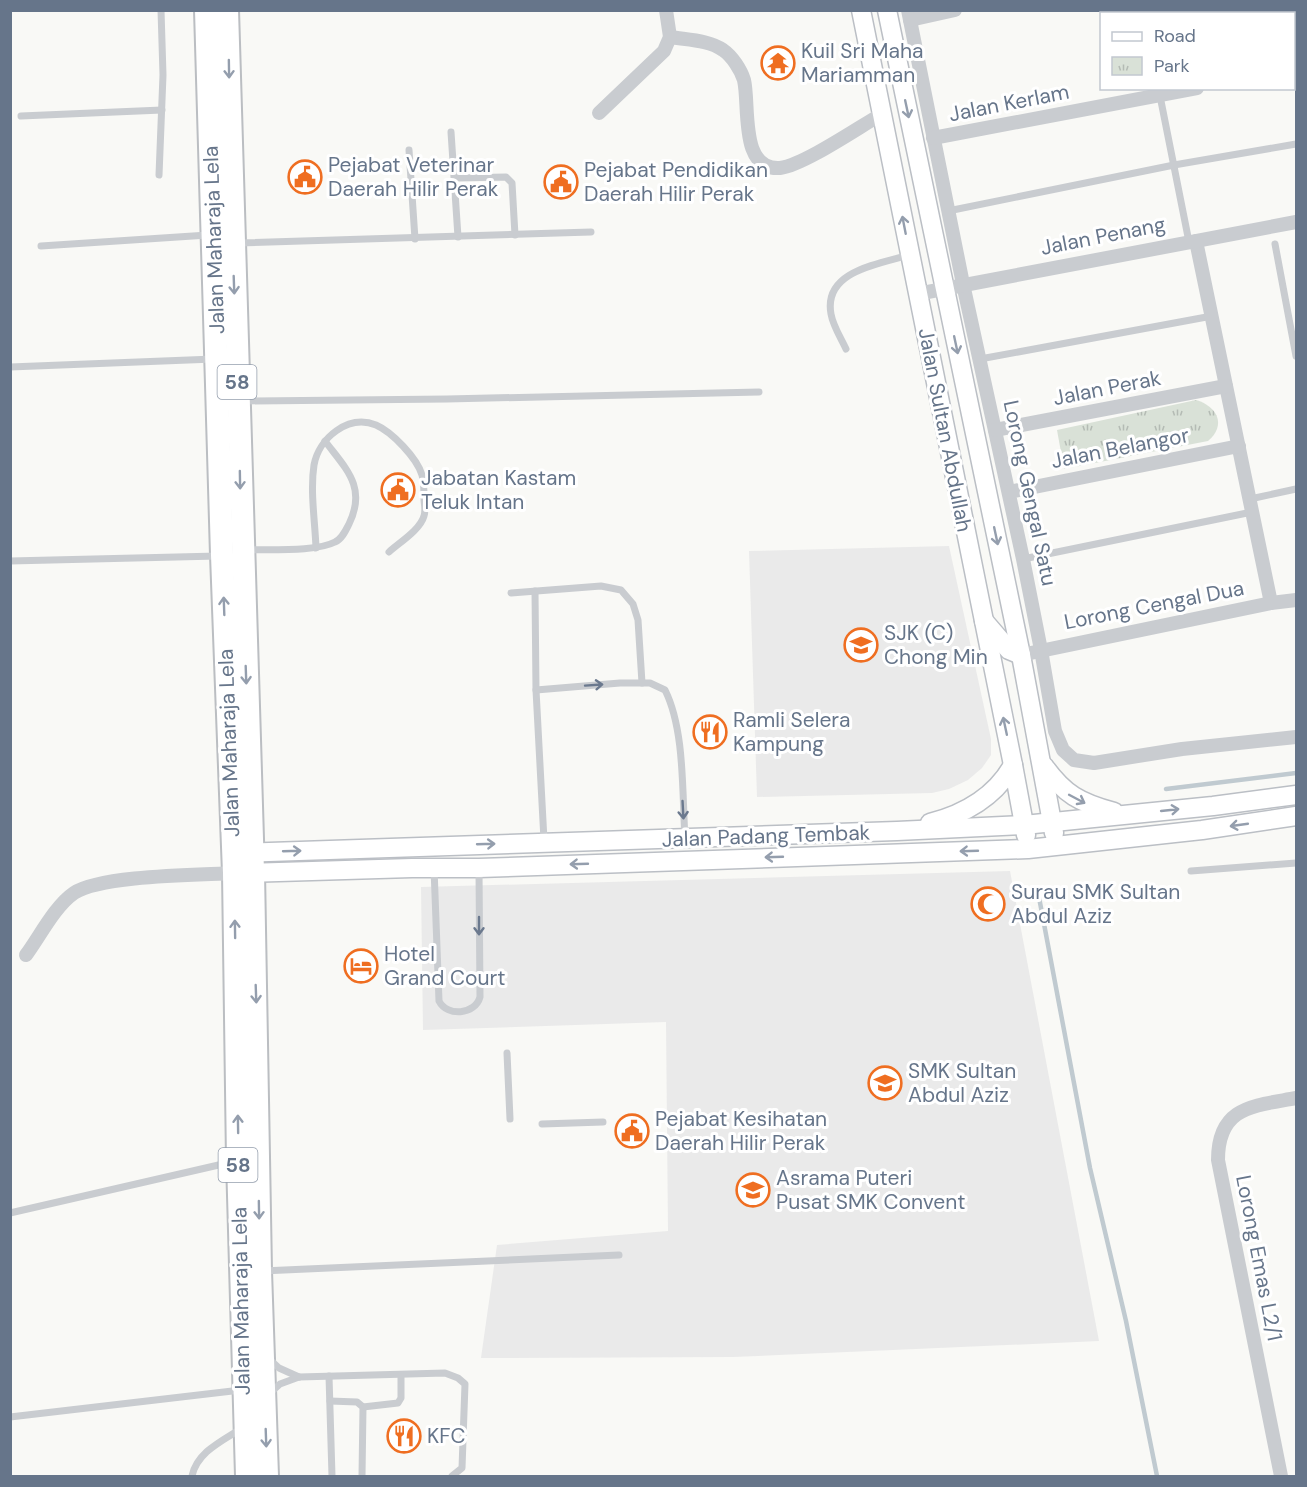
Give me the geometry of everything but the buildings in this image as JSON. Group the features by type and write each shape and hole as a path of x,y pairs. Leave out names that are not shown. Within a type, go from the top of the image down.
{"highway":[{"name":"Jalan Maharaja Lela","path":"206,10 238,401 232,553"},
{"name":"Jalan Maharaja Lela","path":"227,10 223,239 217,359 232,553 267,1476"},
{"name":"Jalan Maharaja Lela","path":"243,863 238,1160 247,1476"}],"main road":[{"name":"Jalan Sultan Abdullah","path":"861,10 1028,849"},
{"name":"Jalan Sultan Abdullah","path":"887,10 1021,655 1056,847"},
{"path":"983,620 1009,650 1021,655"},
{"path":"1041,762 1071,797 1090,806 1127,815"},
{"path":"897,831 948,818 966,810 994,791 1006,778 1013,765"},
{"name":"Jalan Padang Tembak","path":"243,863 544,843 1024,825 1213,806 1296,795"},
{"name":"Jalan Padang Tembak","path":"243,863 479,868 1028,849 1202,830 1296,816"}],"street":[{"path":"599,113 664,51 670,37 666,10"},
{"path":"909,15 955,10"},
{"name":"Lorong Gengal Satu","path":"909,15 963,284 1023,559 1055,731 1063,750 1074,760 1094,763 1182,749 1296,737"},
{"path":"670,37 708,43 724,51 735,63 744,80 750,140 755,155 765,165 780,168 802,160 882,114"},
{"name":"Jalan Kerlam","path":"933,138 1188,90"},
{"name":"Jalan Penang","path":"917,294 944,287 1296,222"},
{"path":"1193,241 1212,316 1271,603"},
{"name":"Jalan Perak","path":"995,430 1226,387"},
{"name":"Jalan Belangor","path":"1009,492 1239,446"},
{"name":"Lorong Cengal Dua","path":"1021,655 1271,603 1296,600"},
{"path":"26,955 64,902 76,892 95,885 243,863"},
{"name":"Lorong Emas L2/1","path":"1281,1476 1218,1160 1218,1143 1222,1129 1235,1115 1251,1107 1296,1098"}],"lane":[{"path":"159,175 163,75 161,10"},
{"path":"1160,96 1193,241"},
{"path":"21,116 162,110"},
{"path":"451,132 458,237"},
{"path":"948,211 1174,165 1296,144"},
{"path":"410,150 416,239"},
{"path":"455,178 509,179 512,183 515,235"},
{"path":"41,246 223,239 416,239 591,232"},
{"path":"1275,244 1296,356"},
{"path":"846,349 831,315 830,301 835,287 845,277 865,268 910,255"},
{"path":"980,360 1212,316"},
{"path":"10,367 217,359"},
{"path":"238,401 458,399 759,392"},
{"path":"316,548 314,464 331,434 344,426 363,423 375,425 392,436 417,463 423,476 425,514 421,523 389,552"},
{"path":"10,561 232,553 316,548 337,542 346,530 356,502 355,485 349,472 325,441"},
{"path":"1023,559 1251,505 1296,489"},
{"path":"511,593 601,586 621,590 633,604 638,620 642,684"},
{"path":"535,591 536,690 544,843"},
{"path":"536,690 650,683 665,690 673,706 678,736 685,838"},
{"path":"1191,871 1296,863"},
{"path":"434,867 439,1001 442,1007 449,1012 472,1010 478,1004 480,997 479,868"},
{"path":"507,1053 510,1119"},
{"path":"542,1124 603,1122"},
{"path":"10,1213 238,1160"},
{"path":"260,1271 619,1255"},
{"path":"262,1351 279,1368 299,1377"},
{"path":"264,1399 280,1384 299,1377 445,1373 458,1378 465,1384 462,1468 452,1476"},
{"path":"330,1401 357,1402 363,1407 398,1403 401,1398 401,1375"},
{"path":"329,1376 332,1476"},
{"path":"10,1418 243,1390"},
{"path":"362,1476 363,1407"},
{"path":"192,1476 194,1465 208,1450 244,1427"}],"shaded area":[{"name":"SJK (C) Chong Min","path":"949,546 991,739 991,755 982,768 968,780 949,789 932,793 757,797 749,551"},
{"name":"SMK Sultan Abdul Aziz","path":"1010,871 1099,1341 733,1357 481,1358 497,1245 668,1231 666,1022 423,1030 421,887"}],"green space":[{"path":"1196,400 1214,411 1217,417 1217,429 1208,441 1064,469 1057,430"}],"waterway":[{"path":"1166,789 1296,773"},
{"path":"1038,892 1090,1168 1126,1321 1157,1476"}],"place":[{"name":"Kuil Sri Maha Mariamman","path":"778,63"},
{"name":"Pejabat Veterinar Daerah Hilir Perak","path":"305,177"},
{"name":"Pejabat Pendidikan Daerah Hilir Perak","path":"561,182"},
{"name":"Jabatan Kastam Teluk Intan","path":"398,490"},
{"name":"SJK (C) Chong Min","path":"861,645"},
{"name":"Ramli Selera Kampung","path":"710,732"},
{"name":"Surau SMK Sultan Abdul Aziz","path":"988,904"},
{"name":"Hotel Grand Court","path":"361,966"},
{"name":"SMK Sultan Abdul Aziz","path":"885,1083"},
{"name":"Pejabat Kesihatan Daerah Hilir Perak","path":"632,1131"},
{"name":"Asrama Puteri Pusat SMK Convent","path":"753,1190"},
{"name":"KFC","path":"404,1436"}]}
